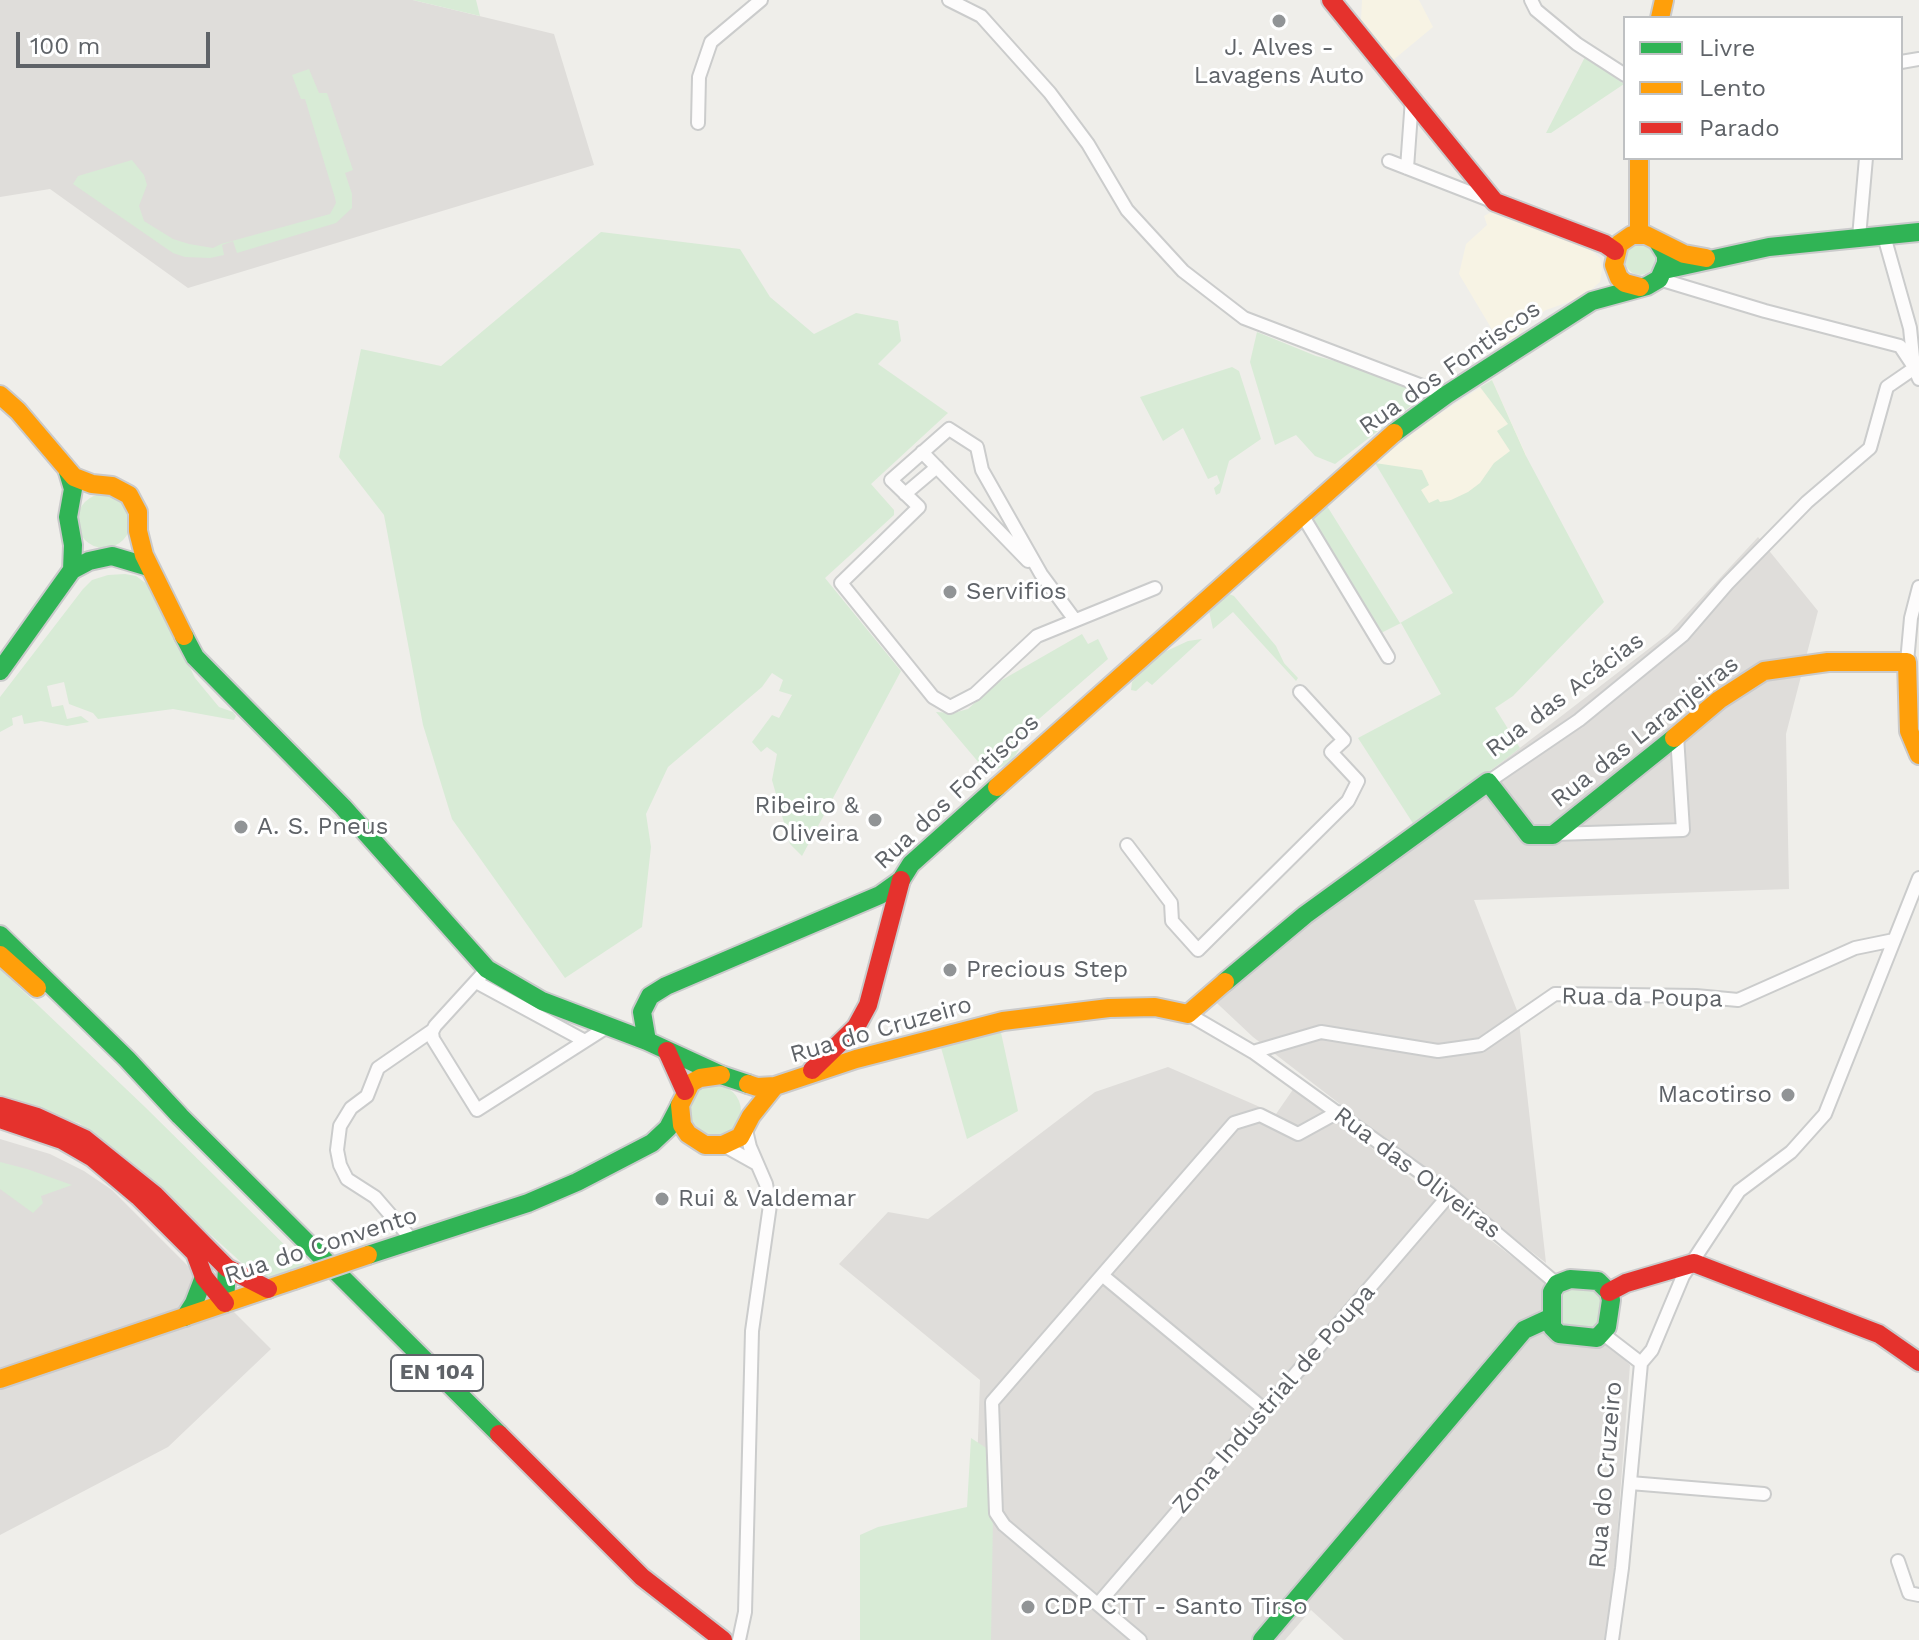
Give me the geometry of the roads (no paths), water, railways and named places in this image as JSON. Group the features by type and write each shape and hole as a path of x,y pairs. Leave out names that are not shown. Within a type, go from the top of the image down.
{"street":[{"path":"698,123 699,77 711,42 761,0"},
{"path":"949,0 981,16 1050,93 1088,144 1127,210 1183,271 1244,318 1446,395"},
{"path":"1332,0 1495,202"},
{"path":"1531,0 1536,10 1577,44 1623,74"},
{"path":"1407,168 1412,99"},
{"path":"1639,160 1639,234"},
{"path":"1859,237 1866,160"},
{"path":"1389,161 1605,244 1615,251"},
{"path":"1592,301 1647,286 1662,275 1701,262 1769,247 1919,232"},
{"path":"1592,301 1615,271 1615,251 1625,239 1639,234 1701,262"},
{"path":"1884,236 1910,328 1917,370"},
{"path":"1658,242 1666,255 1662,275"},
{"path":"1694,291 1689,273 1701,262"},
{"path":"1615,271 1625,283 1640,287"},
{"path":"1662,275 1694,291 1900,346 1917,370"},
{"name":"Rua dos Fontiscos","path":"647,1041 642,1012 650,996 880,895 901,880 911,864 1377,446 1446,395 1592,301"},
{"name":"Rua das Acácias","path":"1188,1014 1305,915 1579,720 1683,635 1727,584 1807,502 1870,448 1887,387 1917,370"},
{"path":"0,395 18,411 68,472 82,481 121,490 135,503 140,521 128,548 72,570 0,671"},
{"path":"1075,620 1041,574 982,470 977,447 949,429 891,480 919,507 841,583 933,697 950,707 975,694 1037,636 1155,588"},
{"path":"922,452 1041,574"},
{"path":"905,494 937,467"},
{"path":"68,472 73,489 68,522 72,570"},
{"path":"71,507 84,492 102,485"},
{"path":"1301,513 1388,657"},
{"path":"138,531 149,567 195,657 343,807 481,975 585,1041"},
{"path":"71,537 85,552 121,557 149,567"},
{"path":"1919,587 1911,618 1907,662 1909,731 1919,755"},
{"name":"Rua das Laranjeiras","path":"1488,782 1529,835 1555,834 1719,700 1764,671 1828,662 1907,662"},
{"path":"1127,845 1171,903 1172,921 1198,950 1348,801 1358,781 1331,752 1344,740 1300,692"},
{"path":"1555,834 1683,830 1677,736"},
{"path":"1641,1363 1652,1350 1683,1276 1739,1191 1791,1152 1825,1114 1919,878"},
{"path":"806,1074 856,1027 868,1005 901,880"},
{"name":"EN 104","path":"0,935 642,1577 723,1640"},
{"name":"Rua da Poupa","path":"1253,1052 1321,1032 1438,1051 1481,1045 1555,994 1696,996 1738,1000 1855,948 1894,940"},
{"name":"EN 104","path":"0,955 180,1116"},
{"path":"481,975 647,1041 728,1078 757,1087 775,1086"},
{"path":"413,1241 375,1197 347,1179 337,1150 340,1126 351,1108 367,1096 378,1068 433,1030 481,975"},
{"name":"Rua do Cruzeiro","path":"775,1086 806,1074 1003,1021 1109,1008 1155,1007 1188,1014 1273,1066"},
{"path":"433,1030 433,1039 477,1110 607,1027"},
{"path":"667,1051 682,1098 682,1125 696,1141 705,1145 732,1142 775,1086"},
{"name":"Rua das Oliveiras","path":"1273,1066 1450,1194 1557,1284"},
{"path":"682,1098 700,1078 728,1078 748,1096 750,1147 766,1184 770,1205 752,1331 745,1612 739,1640"},
{"name":"Rua do Convento","path":"0,1379 528,1203 577,1182 652,1143 668,1128 682,1098"},
{"path":"0,1106 37,1117 85,1139 155,1195 227,1268 268,1289"},
{"path":"1140,1640 1004,1525 996,1513 992,1402 1234,1123 1260,1115 1298,1134 1338,1112"},
{"path":"0,1119 62,1140 93,1158 138,1196 195,1253 204,1277 225,1303"},
{"name":"Rua do Convento","path":"652,1143 696,1141"},
{"path":"723,1145 757,1164"},
{"name":"Zona Industrial de Poupa","path":"1098,1604 1450,1194"},
{"path":"1609,1292 1626,1283 1694,1263 1879,1334 1919,1362"},
{"path":"225,1303 227,1268"},
{"path":"1102,1275 1265,1410"},
{"path":"185,1317 204,1277"},
{"path":"1570,1279 1598,1281 1609,1292 1611,1300 1607,1327 1602,1333 1589,1339 1559,1334 1552,1327 1552,1292 1557,1284 1570,1279"},
{"path":"1262,1640 1524,1330 1550,1318"},
{"name":"Rua do Cruzeiro","path":"1602,1333 1641,1363 1612,1640"},
{"path":"1630,1483 1764,1494"},
{"path":"1898,1561 1909,1593 1919,1595"}],"place":[{"name":"J. Alves - Lavagens Auto","path":"1279,21"},
{"name":"Servifios","path":"950,592"},
{"name":"Ribeiro & Oliveira","path":"875,820"},
{"name":"A. S. Pneus","path":"241,827"},
{"name":"Precious Step","path":"950,970"},
{"name":"Macotirso","path":"1788,1095"},
{"name":"Rui & Valdemar","path":"662,1199"},
{"name":"CDP CTT - Santo Tirso","path":"1028,1607"}]}
